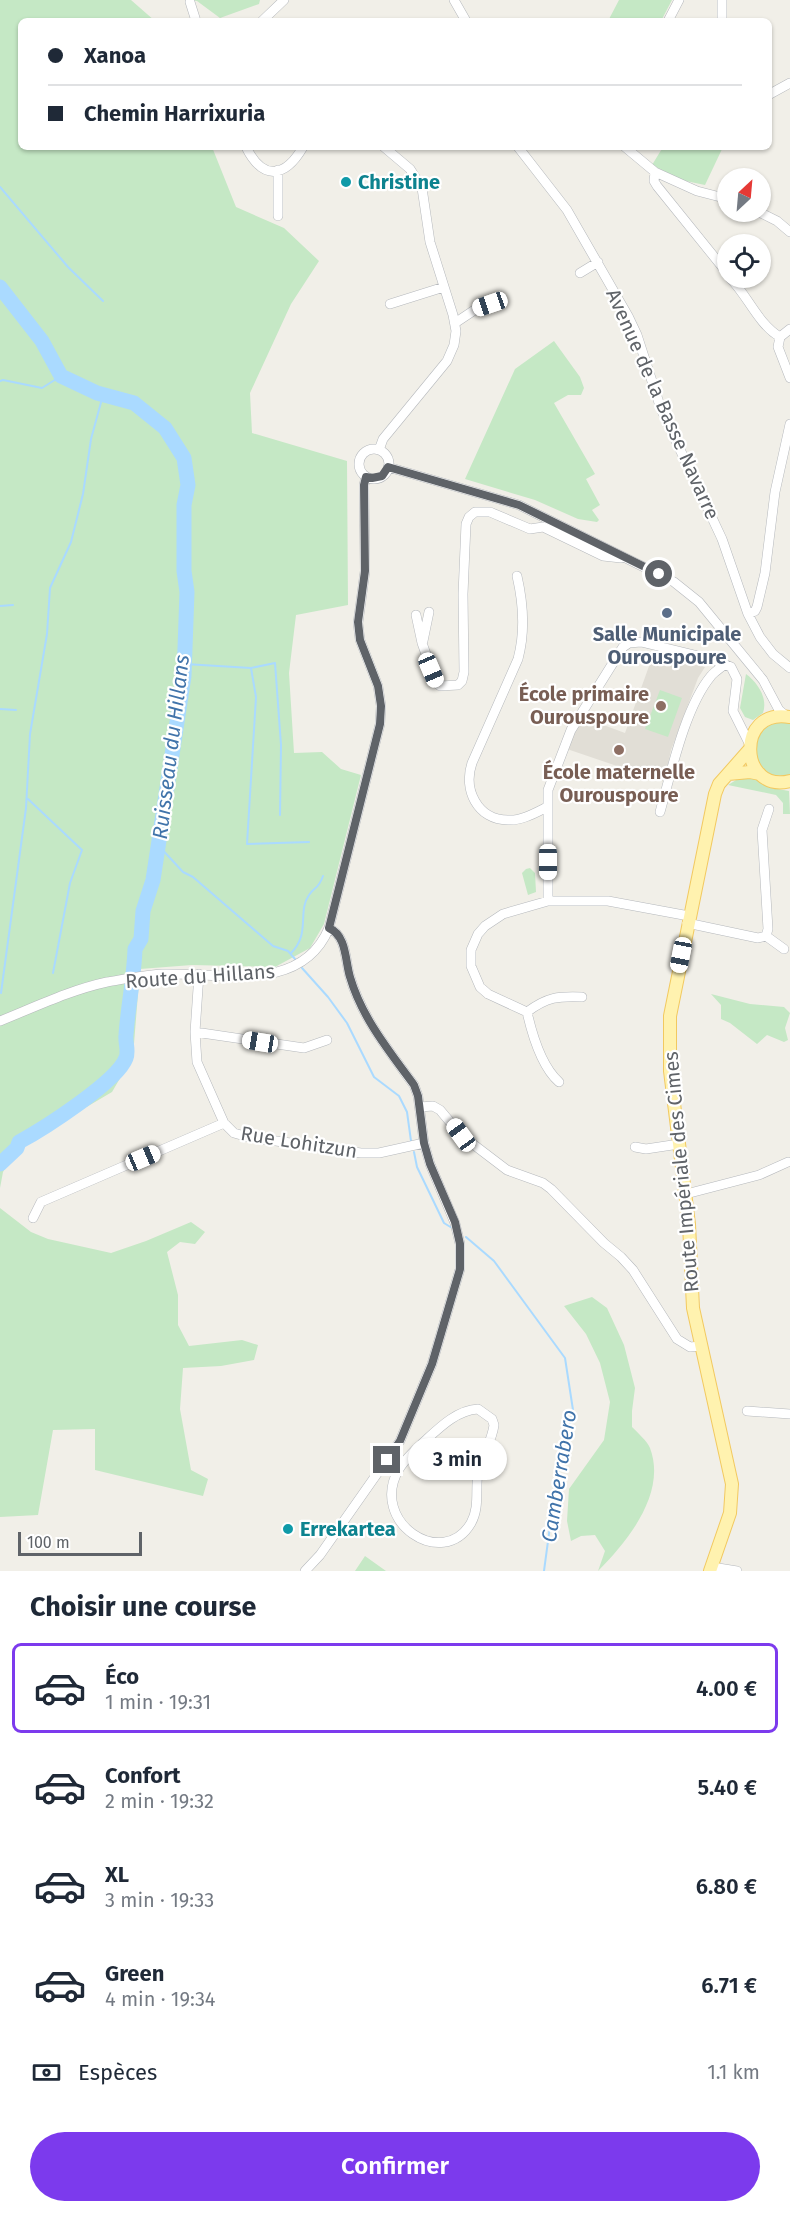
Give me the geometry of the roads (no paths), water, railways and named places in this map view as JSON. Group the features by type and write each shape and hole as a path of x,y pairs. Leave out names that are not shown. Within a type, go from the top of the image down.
{"main road":[{"path":"762,723 789,716"},
{"name":"Route Impériale des Cimes","path":"711,1569 730,1513 732,1484 693,1308 686,1194 670,1087 669,1035 673,997 715,794 719,784 749,746 762,723"},
{"path":"749,746 754,767 760,774"},
{"path":"728,774 750,772 776,782 789,783"}],"street":[{"path":"265,18 284,0"},
{"path":"454,0 464,18"},
{"path":"670,18 679,0"},
{"path":"722,0 722,18"},
{"path":"190,2 195,18"},
{"path":"772,93 790,83"},
{"path":"248,150 252,158 268,171 278,170 290,164 301,150"},
{"path":"379,450 383,439 447,361 454,345 455,322 430,242 422,188 410,169 388,150"},
{"name":"Avenue de la Basse Navarre","path":"520,150 567,210 637,335 661,410 722,539 754,628 773,654 790,668"},
{"path":"628,150 655,172 697,191 717,196"},
{"path":"278,170 278,216"},
{"path":"655,172 654,181 657,186 717,261"},
{"path":"771,218 790,232"},
{"path":"580,273 598,262"},
{"path":"390,304 444,287"},
{"path":"739,288 753,305 768,330 780,338"},
{"path":"455,322 476,309 490,304"},
{"path":"790,329 780,338 778,347 790,378"},
{"path":"748,614 755,611 765,573 775,492 787,453 790,424"},
{"path":"368,450 379,450 385,454 388,467 382,476 365,481 360,468 360,458 368,450"},
{"path":"388,467 503,499 543,516 674,582 699,602 764,680 779,710 789,716"},
{"name":"Route du Hillans","path":"0,1021 65,994 124,979 160,974 265,974 299,964 320,946 329,928 380,724 381,706 378,686 360,640 358,622 366,560 365,481"},
{"path":"416,615 422,643 436,682 440,686 458,686 464,672 462,594 466,524 475,512 484,511 526,528 543,527 603,556 628,559"},
{"path":"526,528 543,516"},
{"path":"517,576 522,597 521,648 472,763 468,774 468,785 477,805 487,814 499,819 518,819 547,807"},
{"path":"422,643 429,612"},
{"path":"548,901 548,790 564,744 580,714 623,647 629,643 640,642 731,667 737,679 733,705 749,746"},
{"path":"660,812 686,726 701,690 712,675 725,664"},
{"path":"736,717 744,724 762,723 772,698"},
{"path":"766,936 768,929 762,830 769,809"},
{"path":"527,1012 495,998 480,987 471,966 471,950 478,934 494,920 522,907 548,901 624,902 758,938 766,936 784,949"},
{"path":"305,1571 320,1555 400,1441 432,1364 460,1269 460,1244 455,1222 430,1164 414,1085 377,1034 364,1011 350,977 342,940 333,929 329,928"},
{"name":"Rue Lohitzun","path":"199,974 195,1032 197,1062 224,1123 234,1133 361,1153 379,1153 424,1143"},
{"path":"527,1012 541,1002 559,996 582,997"},
{"path":"527,1012 532,1034 553,1077 559,1082"},
{"path":"195,1032 304,1048 327,1040"},
{"path":"420,1107 433,1106 440,1110 461,1135 507,1170 543,1183 551,1189 604,1244 633,1270 677,1339 690,1347 700,1346"},
{"path":"33,1218 41,1202 224,1123"},
{"path":"635,1147 646,1149 679,1144"},
{"path":"686,1194 759,1175 788,1162"},
{"path":"478,1408 492,1419 493,1432 478,1474 477,1508 471,1523 459,1537 432,1543 411,1534 399,1523 393,1511 392,1501 394,1484 400,1469 424,1441 465,1411 478,1408"},
{"path":"747,1411 790,1414"},
{"path":"387,1460 400,1469"},
{"path":"711,1569 737,1571"}],"waterway":[{"path":"0,187 68,267 103,301"},
{"name":"Ruisseau du Hillans","path":"0,287 42,341 61,376 97,393 134,403 165,428 184,458 188,485 184,505 184,571 187,592 184,676 153,880 143,911 141,939 135,949 126,1035 127,1055 120,1068 95,1092 19,1142 17,1148 0,1164"},
{"path":"0,381 42,388 61,376"},
{"path":"1,993 26,808 30,734 47,634 50,588 71,542 83,494 91,439 103,395"},
{"path":"0,606 13,605"},
{"path":"185,664 251,668 275,663 281,745 280,815"},
{"path":"251,668 256,697 247,844 309,842"},
{"path":"0,709 16,710"},
{"path":"28,799 82,850 70,883 53,973"},
{"path":"158,845 183,872 193,877 273,946 288,951 295,959"},
{"path":"291,953 301,938 306,902 311,892 320,884 323,876"},
{"path":"302,968 347,1023 374,1077 399,1096 407,1112 411,1141"},
{"path":"414,1152 417,1167 444,1223 452,1228"},
{"name":"Camberrabero","path":"466,1237 494,1261 565,1358 573,1410 555,1489 544,1571"}],"place":[{"name":"Christine","path":"346,182"},
{"name":"Salle Municipale Ourouspoure","path":"667,613"},
{"name":"École primaire Ourouspoure","path":"661,706"},
{"name":"École maternelle Ourouspoure","path":"619,750"},
{"name":"Errekartea","path":"288,1529"}]}
